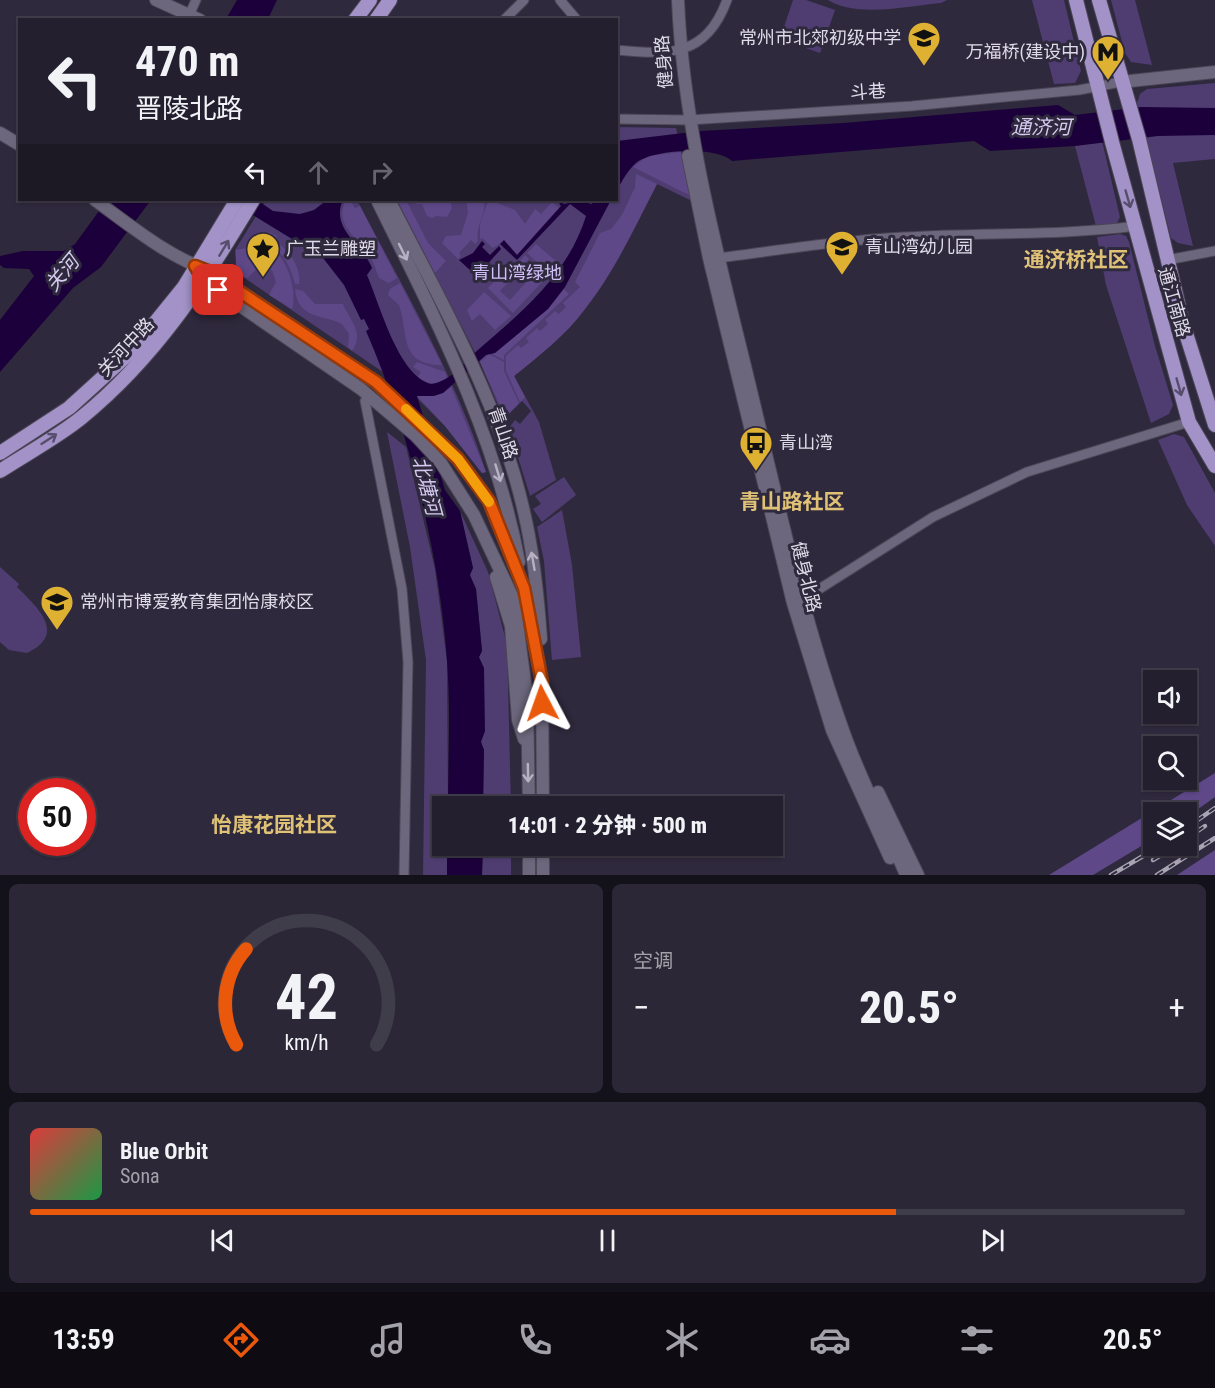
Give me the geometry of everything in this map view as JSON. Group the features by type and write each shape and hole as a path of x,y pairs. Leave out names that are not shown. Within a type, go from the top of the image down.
{"main road":[{"path":"156,0 192,18"},
{"path":"356,18 370,0"},
{"path":"377,18 390,0"},
{"name":"健身路","path":"672,0 685,120 695,171"},
{"name":"健身路","path":"677,50 678,0"},
{"path":"1076,0 1098,87"},
{"path":"1099,0 1120,82 1215,72"},
{"name":"通江南路","path":"1120,82 1139,139 1167,260 1213,421"},
{"name":"通江南路","path":"1098,87 1189,422 1215,466"},
{"path":"0,133 18,144"},
{"name":"健身北路","path":"695,171 802,600 838,716 906,875"},
{"name":"健身北路","path":"695,171 793,603 832,730 898,875"},
{"path":"97,201 133,228 195,266 251,313 361,389 420,450 444,479 470,520 496,577 511,626 518,720 528,751"},
{"name":"青山路","path":"377,201 464,378 488,440 511,514 524,588 529,667 527,698"},
{"name":"青山路","path":"390,201 475,370 501,435 524,511 538,586 542,682"},
{"name":"关河中路","path":"0,453 69,408 133,350 184,287 195,266 237,207"},
{"name":"关河中路","path":"0,471 80,419 152,351 207,276 237,207"},
{"path":"207,276 376,382 458,459 489,501 524,588 542,682 543,796"},
{"path":"251,313 269,335 393,421 441,463 474,515 514,600 527,698 528,796"},
{"path":"838,716 850,733 918,875"},
{"path":"529,856 529,875"},
{"path":"543,856 543,875"}],"street":[{"path":"192,18 196,0"},
{"path":"506,18 524,0"},
{"path":"560,0 575,18"},
{"path":"618,50 641,52 693,47 710,32 727,0"},
{"name":"斗巷","path":"618,119 685,120 912,106 1098,87 1120,82"},
{"path":"718,258 905,236 1029,234 1098,231 1136,226"},
{"path":"1167,260 1215,251"},
{"path":"365,401 403,600 408,662 404,875"},
{"path":"802,600 933,517 1027,472 1189,422"}],"green space":[{"path":"793,0 806,0 835,10 820,53 780,39"},
{"path":"828,0 947,0 941,3 867,10 840,5"},
{"path":"1032,0 1064,0 1081,71 1075,83 1054,84"},
{"path":"1111,0 1135,0 1152,65 1131,62 1125,53"},
{"path":"1215,83 1215,159 1173,163 1193,246 1178,243 1171,238 1137,103 1140,94 1147,89"},
{"name":"青山湾绿地","path":"618,127 676,128 692,201 657,184 615,264 585,309 542,353 514,376 539,422 556,480 530,496 509,428 515,420 520,424 531,411 522,401 506,417 503,417 480,362 398,201 618,201"},
{"path":"1102,141 1120,217 1117,223 1096,226 1075,146"},
{"path":"265,201 358,201 444,367 474,437 486,472 482,473 445,426 408,389 243,277 236,265 235,250"},
{"path":"1120,234 1126,236 1129,242 1155,346 1173,405 1169,414 1151,423 1106,285 1097,237"},
{"path":"387,432 406,447 435,569 447,661 448,796 432,796 432,856 447,856 447,875 423,875 426,660 410,547"},
{"path":"1174,434 1184,437 1215,493 1215,546 1187,505 1158,440"},
{"path":"564,477 576,495 542,522 533,509 541,504 535,496"},
{"path":"562,510 572,565 581,657 552,660 544,561 537,527"},
{"path":"460,511 488,572 507,645 511,796 483,796 484,750 481,742 479,657 482,651 476,589 469,575 473,568"},
{"path":"0,567 19,584 17,587 33,603 45,620 46,637 39,646 27,653 9,650 0,642"},
{"path":"483,856 511,856 511,875 482,875"}],"shaded area":[{"path":"681,152 691,196 633,167 648,156"},
{"path":"636,174 657,184 615,264 578,319 514,376 525,397 520,402 506,371 506,356 518,345 521,348 529,342 526,338 537,328 540,331 548,324 545,320 555,311 559,314 566,307 563,303 580,287 575,282 600,233 611,229 622,215 635,187"},
{"path":"346,201 351,201 355,208 360,206 397,278 389,283 379,278 370,256 345,224 343,209"},
{"path":"398,201 407,201 428,243 446,261 435,273"},
{"path":"413,201 450,201 452,208 447,217 432,218 427,216 422,204 416,204"},
{"path":"466,201 484,201 478,241 475,244 471,240 459,253 461,256 458,259 442,243 446,236 461,235 468,213"},
{"path":"492,201 515,210 525,224 535,209 541,214 552,202 559,208 517,255 504,241 493,248 482,238 480,239 480,224 487,204"},
{"path":"269,232 277,236 275,241 293,259 298,272 299,284 295,284 290,268 277,251 264,244 255,243 260,237 266,238"},
{"path":"536,244 557,262 545,279 513,313 488,288 510,264 514,267 525,255 529,259 500,291 510,300 541,266 527,253"},
{"path":"251,247 272,250 284,263 293,287 292,309 269,295 276,282 272,270 261,267 248,278 243,277 236,265 236,250"},
{"path":"400,283 442,365 428,364 418,360 408,346 399,305 388,295 390,289"},
{"path":"295,289 303,291 315,304 343,304 357,333 356,345 352,351 348,347 349,334 342,324 306,311 297,299"},
{"path":"564,289 569,294 504,355 504,360 492,354 548,309"},
{"path":"484,292 511,316 495,330 480,314 472,321 467,310"},
{"path":"489,354 504,362 504,371 519,403 505,417 480,362"},
{"path":"417,362 445,372 447,378 439,382 428,383 417,378 421,372 413,367"},
{"path":"451,387 486,472 482,473 445,426 417,396 443,393"},
{"path":"1215,773 1215,797 1197,810 1197,802 1168,802 1187,790 1197,790 1197,784"},
{"path":"1143,817 1143,845 1093,875 1049,875"},
{"path":"1215,850 1215,875 1177,875"}],"water":[{"path":"237,0 277,0 268,18 227,18"},
{"name":"通济河","path":"1058,105 1075,115 1141,107 1215,108 1215,135 1158,136 1075,146 990,151 974,141 732,161 713,153 670,152 644,158 636,163 618,188 618,141 700,131 843,123"},
{"name":"关河","path":"106,201 150,201 101,267 73,288 0,372 0,320 34,276 29,269 4,268 0,265 0,256 23,251 64,251 75,244"},
{"name":"北塘河","path":"230,201 258,201 273,211 300,214 314,210 326,201 343,201 340,210 344,228 372,268 367,275 392,337 409,367 419,378 431,384 445,379 457,370 542,290 568,256 586,216 570,204 517,260 500,244 504,240 517,255 561,206 558,201 564,204 569,201 584,201 591,204 596,201 610,201 565,287 548,309 495,353 486,355 443,393 434,396 417,396 445,490 460,511 473,568 470,575 476,589 482,651 479,657 484,668 485,731 481,742 484,750 483,796 448,796 448,679 443,621 429,536 408,450 381,368 366,331 369,329 364,319 361,320 344,285 323,258"},
{"path":"482,241 485,244 482,247 490,255 499,246 501,249 484,268 478,262 473,268 485,279 483,282 459,260 473,253"},
{"path":"447,856 483,856 482,875 447,875"}],"railway":[{"path":"1197,820 1215,808"},
{"path":"1197,831 1205,826"},
{"path":"1157,875 1215,838"},
{"path":"1111,875 1143,856"},
{"path":"1153,860 1160,856"}],"slow traffic":[{"path":"406,409 458,459 489,502"}],"place":[{"name":"常州市北郊初级中学","path":"924,67"},
{"name":"万福桥(建设中)","path":"1108,81"},
{"name":"青山湾幼儿园","path":"842,276"},
{"name":"广玉兰雕塑","path":"263,278"},
{"name":"青山湾","path":"756,472"},
{"name":"常州市博爱教育集团怡康校区","path":"57,631"}],"district":[{"name":"通济桥社区","path":"1076,260"},
{"name":"青山路社区","path":"792,502"},
{"name":"怡康花园社区","path":"274,825"}],"route":[{"path":"218,290 204,281 195,266 210,272 376,382 458,459 489,501 524,588 542,682 542,703"}]}
